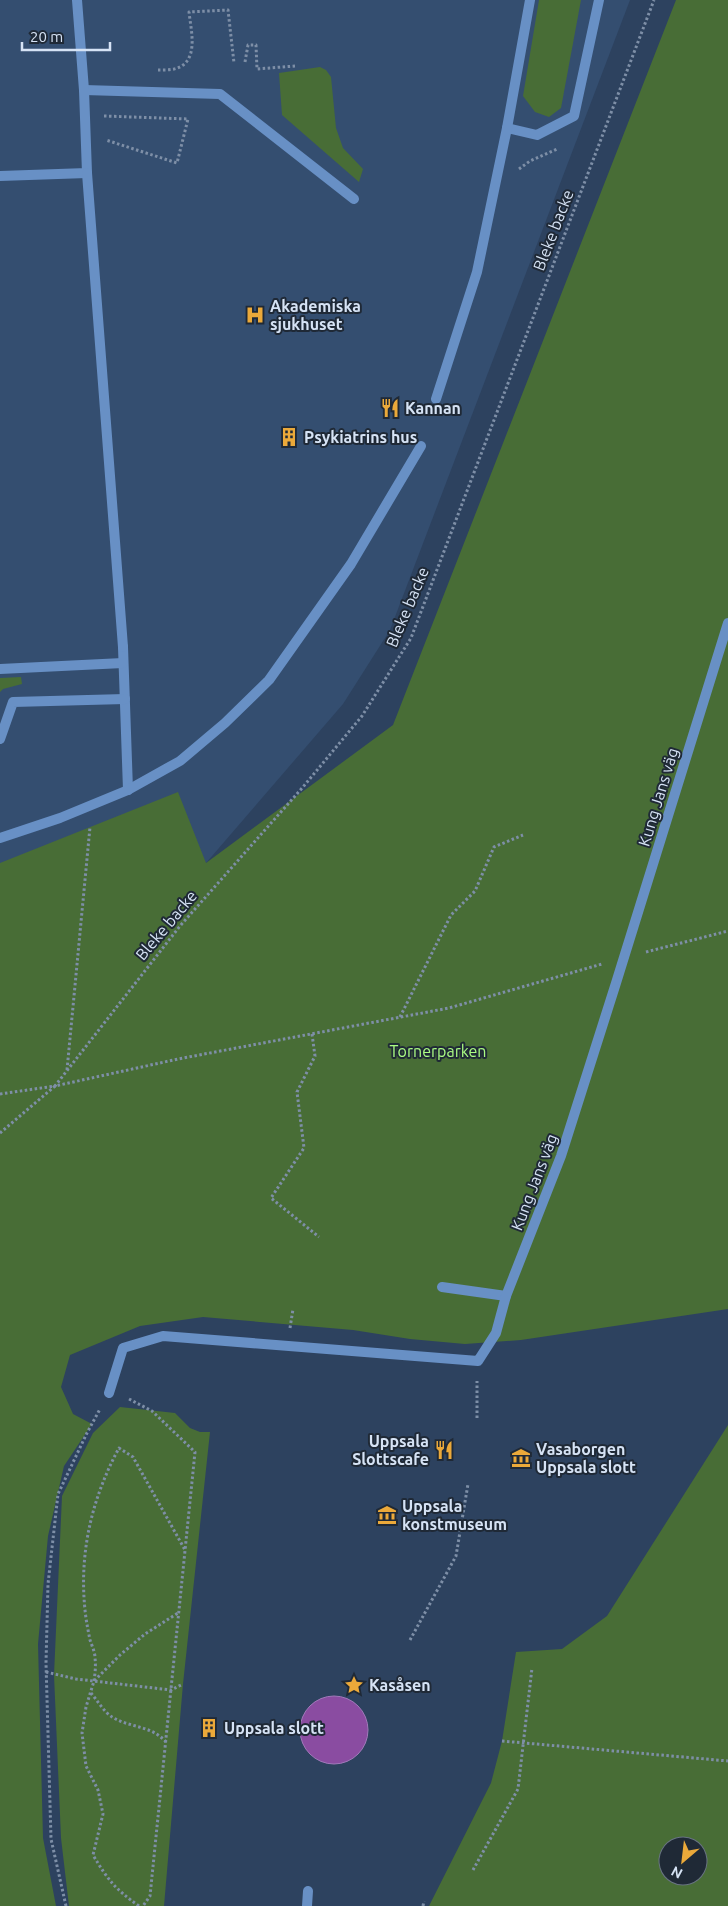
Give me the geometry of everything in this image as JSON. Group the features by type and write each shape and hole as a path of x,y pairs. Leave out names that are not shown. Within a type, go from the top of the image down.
{"street":[{"path":"77,0 84,90 87,173 123,646 128,790"},
{"path":"436,399 477,272 507,128 530,0"},
{"path":"507,128 537,135 574,116 599,0"},
{"path":"84,90 220,94 354,199"},
{"path":"0,176 87,173"},
{"path":"0,838 60,818 128,790 180,761 226,723 269,680 351,564 422,446"},
{"name":"Kung Jans väg","path":"478,1361 496,1333 506,1296 561,1156 728,623"},
{"path":"0,669 123,663"},
{"path":"0,739 13,702 124,699"},
{"path":"442,1287 506,1296"},
{"path":"109,1393 124,1348 163,1336 478,1361"},
{"path":"307,1906 308,1891"}],"path":[{"name":"Bleke backe","path":"0,1133 54,1086 180,926 303,787 362,716 411,638 654,0"},
{"path":"157,70 175,69 188,59 192,50 189,12 228,10 234,63"},
{"path":"245,62 248,45 256,45 257,69 295,66"},
{"path":"104,116 188,119 177,162 106,140"},
{"path":"66,1070 91,818"},
{"path":"399,1017 451,915 475,891 494,847 523,834"},
{"path":"0,1094 54,1086 178,1059 449,1008 624,958 728,931"},
{"path":"312,1034 315,1056 297,1092 304,1148 271,1198 319,1237"},
{"path":"477,1418 478,1361"},
{"path":"66,1906 51,1839 46,1672 48,1584 58,1494 87,1433 109,1393 120,1395 152,1410 195,1452 150,1896 143,1906"},
{"path":"139,1906 124,1896 108,1880 93,1855 103,1814 98,1790 86,1766 82,1733 94,1681 95,1657 85,1612 83,1565 86,1538 92,1513 107,1470 120,1448 133,1457 185,1551"},
{"path":"410,1640 456,1556 468,1484"},
{"path":"94,1681 145,1634 179,1613"},
{"path":"473,1870 518,1789 532,1668"},
{"path":"46,1672 94,1681 171,1690 183,1684"},
{"path":"91,1692 110,1716 126,1724 148,1728 166,1742"},
{"path":"502,1741 728,1761"}],"shaded area":[{"name":"Akademiska sjukhuset","path":"0,0 630,0 390,630 343,704 206,863 0,1059"},
{"path":"334,1696 347,1699 358,1706 365,1717 368,1730 365,1743 358,1754 347,1761 334,1764 321,1761 310,1754 303,1743 300,1730 303,1717 310,1706 321,1699"}],"green space":[{"path":"539,0 581,0 561,108 549,117 535,112 523,96"},
{"name":"Tornerparken","path":"676,0 728,0 728,1309 521,1340 465,1344 410,1339 353,1330 203,1317 140,1326 70,1355 61,1387 73,1414 92,1424 64,1466 48,1536 38,1644 43,1838 56,1906 0,1906 0,863 178,792 206,863 393,725"},
{"path":"320,67 326,70 331,77 336,128 343,148 363,169 359,182 282,115 279,73"},
{"path":"21,677 22,684 3,689 0,692 0,678"},
{"path":"120,1407 175,1413 190,1428 200,1432 210,1432 183,1684 164,1906 69,1906 61,1838 54,1675 62,1496 93,1433"},
{"path":"728,1425 728,1906 429,1906 491,1783 502,1741 516,1652 562,1649 607,1616"}],"place":[{"name":"Akademiska sjukhuset","path":"255,315"},
{"name":"Kannan","path":"390,408"},
{"name":"Psykiatrins hus","path":"289,437"},
{"name":"Uppsala Slottscafe","path":"444,1450"},
{"name":"Vasaborgen Uppsala slott","path":"521,1458"},
{"name":"Uppsala konstmuseum","path":"387,1515"},
{"name":"Kasåsen","path":"354,1685"},
{"name":"Uppsala slott","path":"209,1728"}]}
